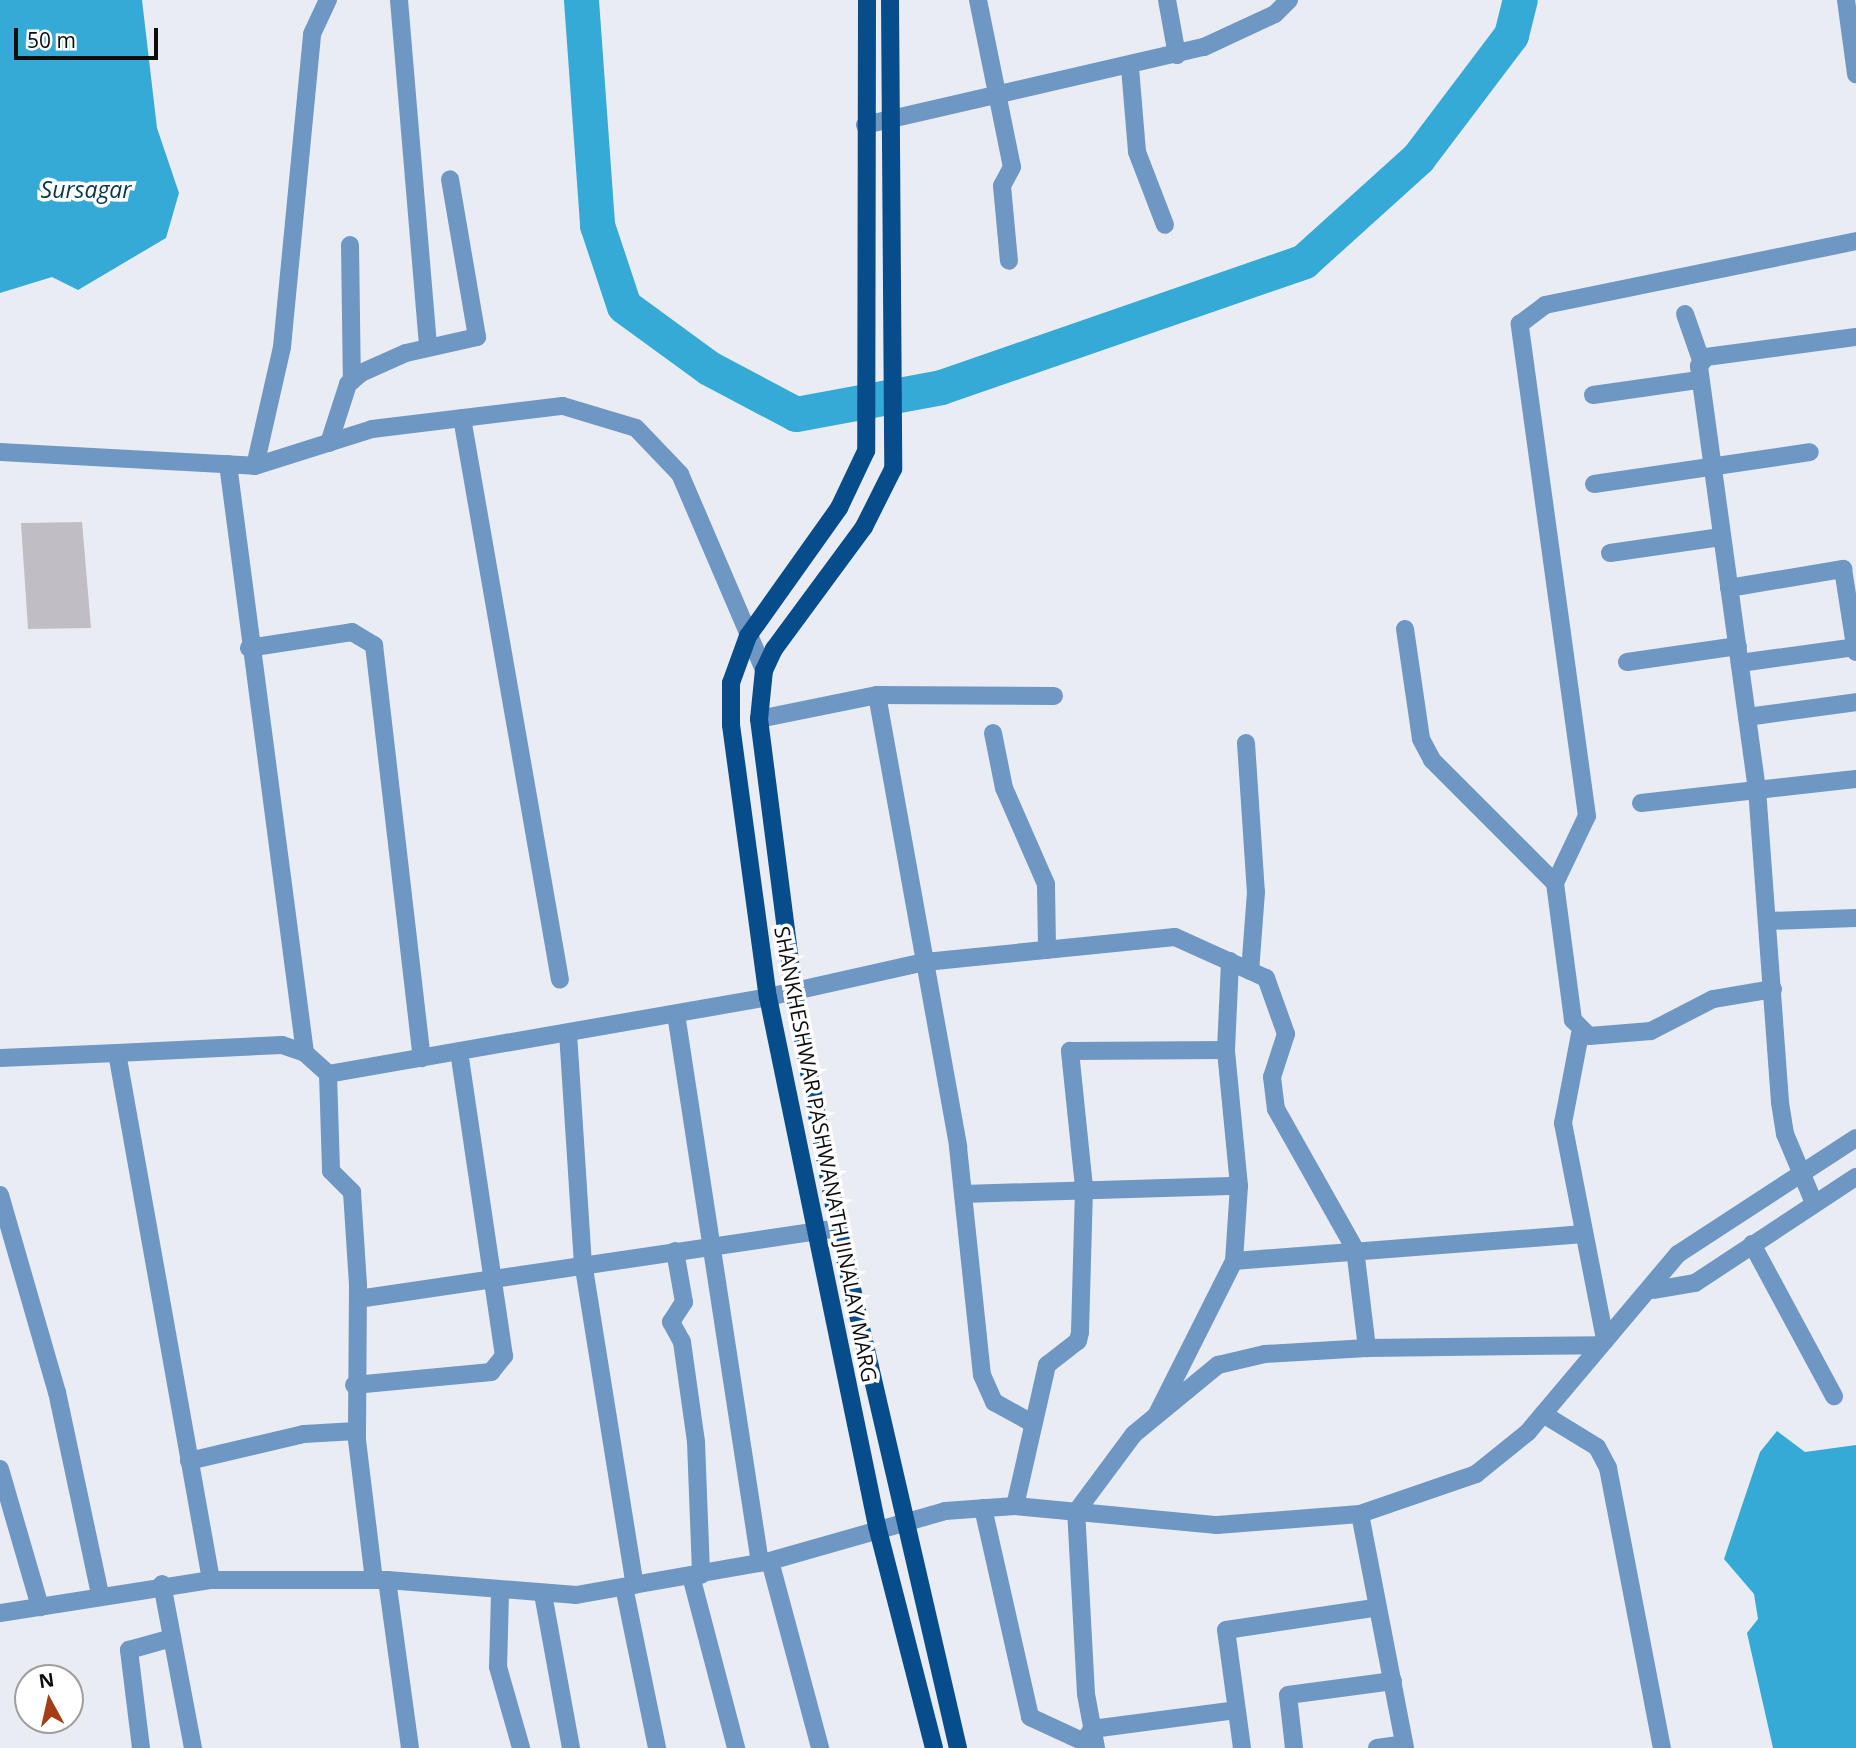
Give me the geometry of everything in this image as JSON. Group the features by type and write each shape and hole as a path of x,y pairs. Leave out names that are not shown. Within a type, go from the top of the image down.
{"main road":[{"name":"SHANKHESHWAR PASHWANATH JINALAY MARG","path":"867,0 865,125 869,432 857,478 839,508 748,636 731,683 731,725 768,997 877,1526 934,1748"},
{"path":"890,0 889,325 897,444 887,484 864,527 764,670 759,719 794,992 838,1228 902,1522 958,1748"}],"street":[{"path":"255,466 282,347 312,34 328,0"},
{"path":"399,0 428,346"},
{"path":"978,0 1012,167 1002,186 1009,261"},
{"path":"1167,0 1177,55"},
{"path":"865,125 996,91 1130,68 1177,55 1275,14 1289,0"},
{"path":"1850,11 1856,74"},
{"path":"1130,68 1137,152 1165,225"},
{"path":"352,381 428,346 477,337 450,179"},
{"path":"1602,1343 1563,1123 1580,1034 1573,1020 1555,883 1587,816 1520,324 1545,305 1856,241"},
{"path":"329,443 329,427 352,381 350,246"},
{"path":"1685,314 1701,360 1699,380 1757,790 1780,1102 1800,1174 1814,1203"},
{"path":"1701,360 1856,337"},
{"path":"1593,395 1699,380"},
{"path":"0,452 255,466 372,429 563,406 636,428 680,474 764,670"},
{"path":"462,418 559,980"},
{"path":"1594,484 1810,452"},
{"path":"228,464 249,648 274,783 305,1053"},
{"path":"1610,552 1721,537"},
{"path":"1627,662 1855,649 1843,569 1729,588"},
{"path":"1405,629 1420,739 1432,761 1555,883"},
{"path":"249,648 352,632 374,645 422,1058"},
{"path":"877,695 963,1194 985,1388 994,1402 1032,1423"},
{"path":"759,719 877,695 1054,696"},
{"path":"1748,717 1856,702"},
{"path":"993,733 1004,788 1046,884 1047,950"},
{"path":"1245,743 1256,892 1250,971"},
{"path":"1641,803 1856,779"},
{"path":"1768,921 1856,918"},
{"path":"328,1074 768,997 925,962 1175,937 1266,978 1286,1034 1272,1077 1276,1110 1355,1249 1367,1348"},
{"path":"1156,1418 1234,1261 1239,1186 1226,1050 1230,961"},
{"path":"1580,1034 1651,1031 1713,999 1773,989"},
{"path":"676,1014 765,1562 820,1748"},
{"path":"568,1033 583,1262 630,1586 657,1748"},
{"path":"0,1058 282,1045 305,1053 328,1074 331,1171 352,1192 358,1299 354,1385 356,1431 410,1748"},
{"path":"1015,1506 1046,1365 1079,1341 1084,1187 1070,1051 1226,1050"},
{"path":"354,1385 499,1367 504,1356 459,1051"},
{"path":"117,1053 211,1580"},
{"path":"0,1613 162,1584 211,1580 381,1580 500,1593 543,1594 630,1586 765,1562 877,1526 983,1508 1015,1506 1217,1525 1360,1514 1476,1474 1543,1414 1602,1343 1654,1290 1678,1254 1856,1138"},
{"path":"1654,1290 1695,1283 1856,1177"},
{"path":"963,1194 1084,1187 1239,1186"},
{"path":"0,1195 58,1392 100,1595"},
{"path":"358,1299 583,1262 714,1247 838,1228"},
{"path":"1234,1261 1355,1249 1584,1234"},
{"path":"1752,1244 1834,1396"},
{"path":"675,1251 684,1302 671,1322 682,1342 696,1442 696,1576 736,1748"},
{"path":"1088,1742 1076,1512 1134,1434 1217,1365 1265,1354 1367,1348 1602,1343"},
{"path":"1543,1414 1597,1447 1608,1468 1662,1748"},
{"path":"189,1461 304,1434 356,1431"},
{"path":"0,1469 40,1607"},
{"path":"983,1508 1030,1717 1088,1742 1236,1710"},
{"path":"1360,1514 1374,1608 1394,1681 1404,1746 1377,1748"},
{"path":"162,1584 194,1748"},
{"path":"500,1593 498,1667 522,1748"},
{"path":"543,1594 571,1748"},
{"path":"1242,1748 1226,1630 1374,1608"},
{"path":"141,1748 127,1659 139,1645 172,1638"},
{"path":"1294,1748 1288,1695 1394,1681"}],"water":[{"name":"Sursagar","path":"0,0 142,0 157,128 179,193 166,238 78,290 52,277 0,293"},
{"path":"1777,1431 1805,1452 1856,1445 1856,1748 1773,1748 1747,1633 1758,1619 1754,1594 1724,1559 1760,1452"}],"building":[{"path":"82,522 91,628 28,629 21,523"}],"waterway":[{"path":"581,0 597,225 624,306 709,368 796,414 941,387 1304,261 1418,158 1511,35 1520,0"}]}
